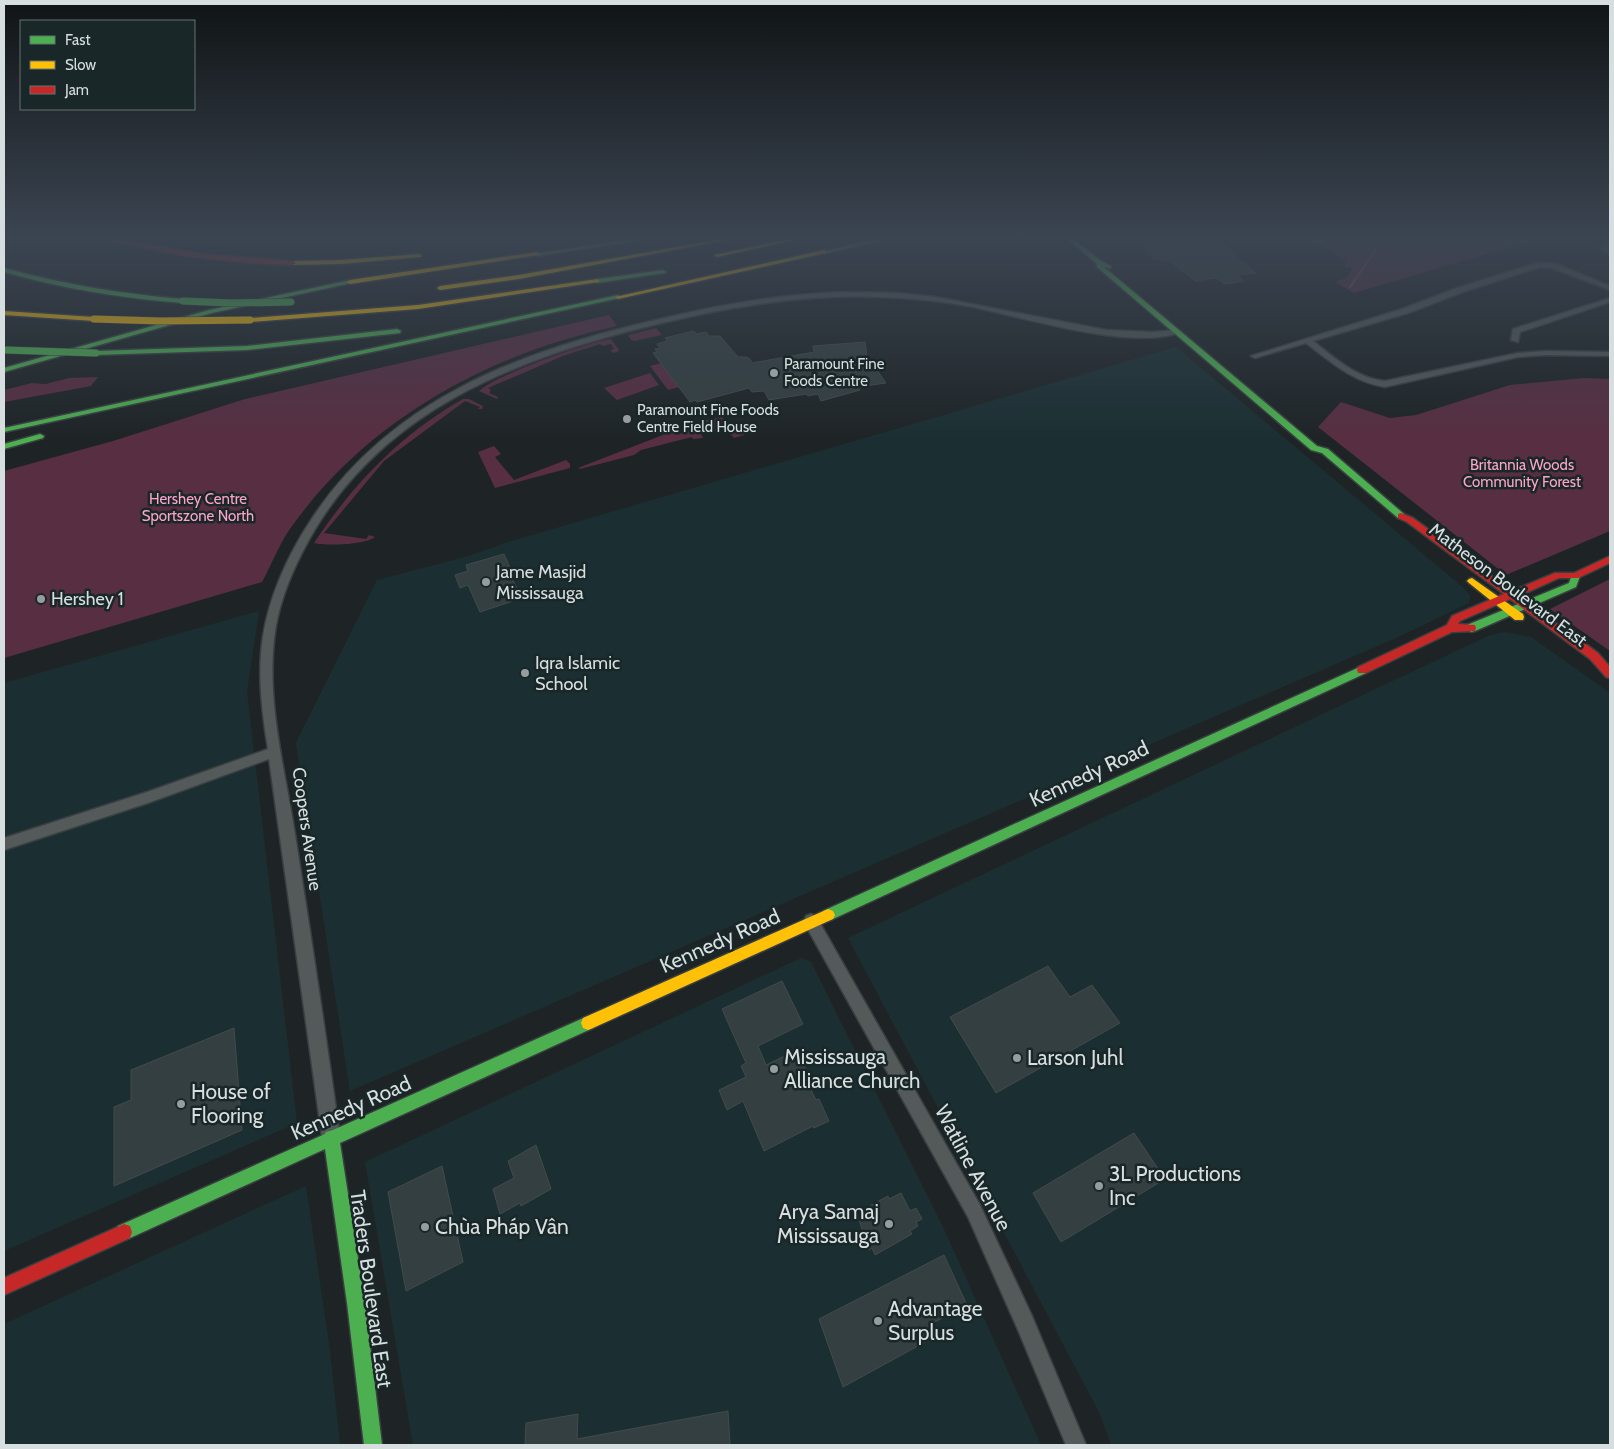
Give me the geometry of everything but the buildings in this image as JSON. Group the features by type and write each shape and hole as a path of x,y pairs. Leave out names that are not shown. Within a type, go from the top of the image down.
{"main road":[{"path":"4,353 200,306"},
{"path":"4,370 197,314 235,306"},
{"path":"4,313 160,321 250,320 428,306"},
{"path":"429,326 544,306"},
{"path":"4,430 576,306"},
{"name":"Matheson Boulevard East","path":"1146,306 1314,448 1325,451 1397,514 1410,520 1594,656 1609,673"},
{"name":"Matheson Boulevard East","path":"1157,306 1326,447 1325,451"},
{"path":"4,353 188,352 264,346 411,329"},
{"path":"69,428 317,363"},
{"path":"4,447 52,433"},
{"name":"Matheson Boulevard East","path":"1397,514 1400,524 1531,626"},
{"name":"Kennedy Road","path":"1451,628 1456,619 1511,594 1558,575 1575,576 1610,559"},
{"name":"Kennedy Road","path":"4,1287 1451,628 1472,628 1574,585 1575,576"},
{"name":"Matheson Boulevard East","path":"1584,665 1609,673"},
{"name":"Traders Boulevard East","path":"331,1137 356,1303 373,1445"}],"street":[{"path":"275,752 268,685 269,635 281,586 290,565 310,529 340,486 384,442 421,414 460,390 562,346 610,332 731,306"},
{"path":"977,306 1071,328 1109,334 1143,336 1177,332"},
{"path":"1255,356 1419,306"},
{"path":"1515,340 1516,331 1593,306"},
{"path":"1308,341 1362,380 1373,384 1385,384 1518,355 1546,353 1610,354"},
{"name":"Coopers Avenue","path":"4,844 148,797 275,752 331,1137"},
{"name":"Watline Avenue","path":"811,921 974,1211 1025,1323 1076,1445"}],"shaded area":[{"path":"1176,347 1465,589 1470,596 1469,603 1398,637 350,1091 296,743 377,580 469,556 505,543"},
{"path":"259,611 247,692 297,1123 4,1251 4,683"},
{"path":"1504,632 1531,637 1610,693 1610,1445 1111,1445 1100,1414 848,938 1488,636"},
{"path":"801,958 811,962 944,1229 1041,1445 413,1445 365,1162"},
{"path":"306,1186 330,1351 340,1445 4,1445 4,1324"}],"green space":[{"name":"Hershey Centre Sportszone North","path":"609,315 617,326 570,338 525,353 480,372 438,395 398,421 360,451 326,485 290,529 262,582 4,658 4,471 113,441 245,399"},
{"path":"656,328 662,335 634,341 628,335"},
{"path":"611,339 619,350 617,352 613,353 610,350 614,349 611,344 603,346 600,344 563,356 488,388 491,390 489,393 498,397 497,399 479,391 488,384 542,360"},
{"path":"661,363 679,387 668,390 650,366"},
{"path":"650,373 659,385 617,400 604,388"},
{"path":"98,377 91,386 4,402 4,390 32,383 46,384 69,378"},
{"name":"Britannia Woods Community Forest","path":"1584,378 1610,379 1610,531 1506,575 1318,427 1341,402 1390,418 1416,415 1510,385"},
{"path":"463,399 469,399 483,406 482,409 478,409 480,407 465,401 384,461 324,533 366,539 369,535 375,537 363,542 345,544 314,543 345,501 380,462 419,428"},
{"path":"722,417 732,428 745,429 744,435 734,438 725,428 701,434 703,438 693,439 692,437 641,450 634,455 578,468 673,431 677,435 697,427 693,423"},
{"path":"494,446 501,454 495,457 514,480 566,460 570,464 570,468 495,488 478,452"},
{"path":"1610,579 1610,651 1550,609"}],"traffic: fast":[{"path":"4,370 211,311 237,306"},
{"path":"4,430 578,306"},
{"path":"1146,306 1314,448 1325,451 1401,516"},
{"path":"96,353 247,348 397,331"},
{"path":"6,350 96,353"},
{"path":"4,447 40,436"},
{"path":"1471,628 1573,585 1575,576"},
{"path":"828,915 1362,670"},
{"path":"124,1232 588,1023"},
{"path":"331,1137 356,1303 373,1445"}],"traffic: slow":[{"path":"250,320 428,306"},
{"path":"4,313 94,319"},
{"path":"94,319 160,321 250,320"},
{"path":"1472,581 1519,617"},
{"path":"588,1023 828,915"}],"traffic: jam":[{"path":"1401,516 1410,520 1594,656 1610,674"},
{"path":"1451,628 1456,619 1497,601 1558,575 1575,576 1610,559"},
{"path":"1362,670 1451,628 1471,628"},
{"path":"4,1287 124,1232"}],"place":[{"name":"Paramount Fine Foods Centre","path":"774,373"},
{"name":"Paramount Fine Foods Centre Field House","path":"627,419"},
{"name":"Jame Masjid Mississauga","path":"486,582"},
{"name":"Hershey 1","path":"41,599"},
{"name":"Iqra Islamic School","path":"525,673"},
{"name":"Larson Juhl","path":"1017,1058"},
{"name":"Mississauga Alliance Church","path":"774,1069"},
{"name":"House of Flooring","path":"181,1104"},
{"name":"3L Productions Inc","path":"1099,1186"},
{"name":"Arya Samaj Mississauga","path":"889,1224"},
{"name":"Chùa Pháp Vân","path":"425,1227"},
{"name":"Advantage Surplus","path":"878,1321"}]}
